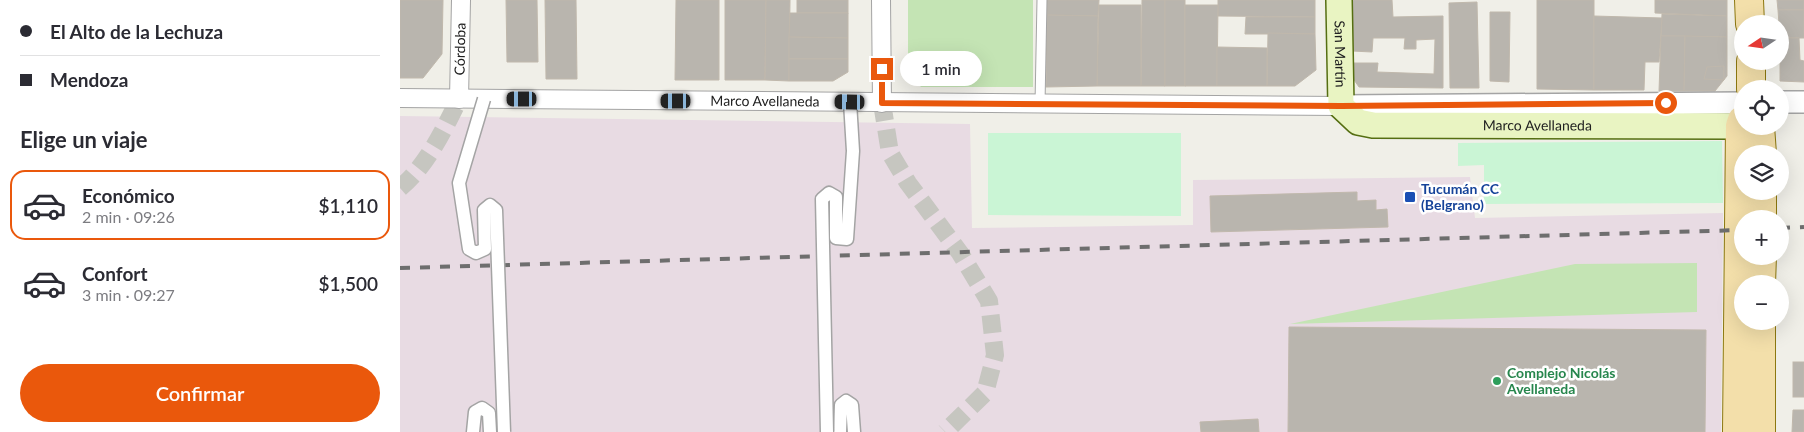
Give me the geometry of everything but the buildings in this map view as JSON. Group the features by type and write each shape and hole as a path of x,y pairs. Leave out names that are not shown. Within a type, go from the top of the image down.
{"main road":[{"name":"San Martín","path":"1339,0 1341,106"},
{"path":"1749,0 1750,15"},
{"name":"Marco Avellaneda","path":"1341,106 1358,122 1373,125 1734,119"},
{"path":"1737,432 1746,135"},
{"path":"1761,330 1761,432"}],"street":[{"name":"Córdoba","path":"459,99 461,0"},
{"path":"881,0 882,103"},
{"name":"Marco Avellaneda","path":"400,98 1341,106"},
{"path":"484,99 458,183 469,249 476,253 485,249 484,210 490,205 496,210 504,432"},
{"path":"827,432 822,199 829,193 836,197 836,238 847,239 853,151 850,102"},
{"path":"1789,102 1804,102"},
{"path":"840,432 841,405 846,401 852,405 854,432"},
{"path":"473,432 475,412 482,408 489,412 490,432"}],"lane":[{"path":"1040,104 1042,0"}],"shaded area":[{"path":"400,116 970,124 972,228 1193,225 1193,180 1470,177 1475,218 1723,213 1721,432 400,432"}],"green space":[{"path":"908,0 1033,0 1033,87 921,87 908,73"},
{"path":"988,133 1181,133 1181,216 988,215"},
{"path":"1722,141 1723,203 1484,204 1484,165 1458,166 1458,143"},
{"path":"1697,263 1697,312 1290,324 1575,264"}],"tunnel":[{"path":"400,188 427,158 459,99"},
{"path":"882,103 890,153 908,183 960,253 989,301 995,355 985,393 945,432"}],"railway":[{"path":"1789,228 1804,227"},
{"path":"400,268 1734,230"}],"place":[{"name":"Tucumán CC (Belgrano)","path":"1410,197"},
{"name":"Complejo Nicolás Avellaneda","path":"1497,381"}],"route":[{"path":"882,69 882,103 1341,106 1666,103"}]}
